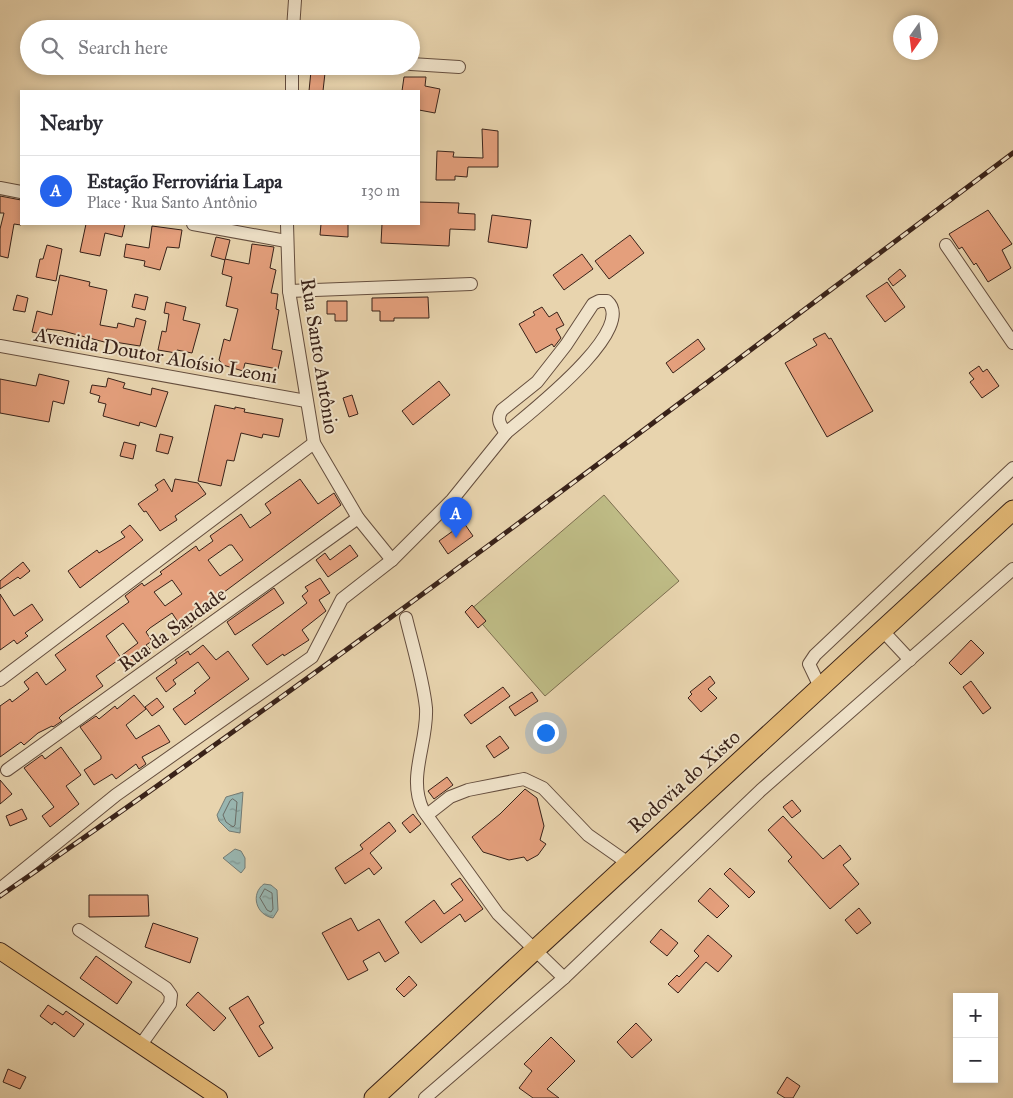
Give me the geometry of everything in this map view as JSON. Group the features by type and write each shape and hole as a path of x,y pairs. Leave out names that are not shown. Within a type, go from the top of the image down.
{"highway":[{"name":"Rodovia do Xisto","path":"365,1098 380,1092 1013,510"}],"main road":[{"path":"0,951 219,1098"},
{"path":"192,1081 201,1098"}],"street":[{"path":"294,20 295,0"},
{"path":"420,65 459,67"},
{"path":"292,75 292,90"},
{"path":"0,188 20,192"},
{"path":"198,225 286,241"},
{"name":"Rua Santo Antônio","path":"287,225 289,291 314,443 358,518 392,560"},
{"path":"946,245 1013,343"},
{"path":"289,291 471,284"},
{"path":"0,889 116,795 312,657 342,600 392,560 452,500 506,433 594,354 613,318 614,311 607,301 593,304 566,345 537,382 502,410 498,416 499,422 506,433"},
{"name":"Avenida Doutor Aloísio Leoni","path":"0,346 306,401"},
{"path":"0,680 314,443"},
{"path":"820,687 810,669 811,660 1013,468"},
{"name":"Rua da Saudade","path":"7,770 358,518"},
{"path":"425,1098 564,978 761,790 1011,575"},
{"path":"406,618 426,707 426,727 415,781 416,797 498,914 564,978"},
{"path":"882,630 910,660"},
{"path":"427,815 450,797 468,790 524,779 543,788 588,835 628,862"},
{"path":"79,930 166,988 171,995 170,1004 140,1046"}],"shaded area":[{"path":"604,495 679,581 545,696 470,610"}],"water":[{"path":"243,792 240,833 229,831 219,821 217,815 226,797"},
{"path":"235,849 241,851 245,858 245,868 241,873 223,858"},
{"path":"264,884 271,885 277,890 278,910 273,918 262,913 257,904 257,893"}],"building":[{"path":"311,75 325,75 323,90 309,90"},
{"path":"404,77 426,77 425,86 440,89 435,113 420,110 420,90 402,90"},
{"path":"482,129 498,131 498,167 468,167 467,177 455,176 455,180 436,180 437,151 454,152 453,157 483,158"},
{"path":"0,196 20,200 20,225 14,224 8,258 0,256 0,229 4,213 0,213"},
{"path":"420,202 459,203 458,213 475,214 475,230 450,229 449,246 381,243 382,225 420,225"},
{"path":"988,210 1012,244 1002,250 1011,268 988,282 976,263 974,265 962,247 959,249 949,234"},
{"path":"492,215 531,220 527,248 488,242"},
{"path":"86,225 125,225 122,237 105,233 100,256 80,252"},
{"path":"321,225 348,225 348,237 320,235"},
{"path":"152,226 182,230 179,248 167,247 160,270 144,266 145,261 124,257 126,244 149,248"},
{"path":"630,235 644,253 609,279 595,261"},
{"path":"216,237 230,240 225,260 211,256"},
{"path":"252,244 274,247 270,268 276,270 271,293 278,294 276,309 279,310 272,349 282,351 278,369 245,363 243,371 223,365 219,360 224,339 230,341 238,309 226,306 232,277 222,274 225,259 249,264"},
{"path":"47,245 62,249 56,281 36,277 40,259 43,259"},
{"path":"582,254 593,269 564,290 553,275"},
{"path":"900,269 906,276 893,286 888,279"},
{"path":"60,275 90,282 89,286 107,290 100,325 117,328 118,323 134,327 136,318 146,321 140,346 108,341 108,343 63,331 47,329 45,335 32,332 37,311 52,315"},
{"path":"887,282 905,307 885,322 866,296"},
{"path":"135,294 148,297 145,310 132,307"},
{"path":"17,295 28,298 25,312 13,310"},
{"path":"428,297 429,318 394,318 394,321 380,321 380,311 372,311 372,298"},
{"path":"327,301 347,301 347,321 335,321 335,314 327,314"},
{"path":"166,302 186,307 183,320 200,324 192,353 177,350 176,353 158,350 162,331 166,332 169,314 164,313"},
{"path":"542,307 549,317 557,312 564,325 556,329 561,338 554,347 552,344 536,353 519,324 535,315 533,312"},
{"path":"825,333 829,339 831,338 873,411 827,437 785,363 817,345 813,339"},
{"path":"698,339 705,349 673,373 666,363"},
{"path":"979,366 983,372 987,369 999,386 982,398 970,382 974,379 969,373"},
{"path":"39,374 69,381 64,404 53,401 49,422 0,413 0,379 36,386"},
{"path":"108,378 125,383 123,388 151,395 152,388 168,392 156,427 140,422 139,426 103,416 106,404 98,402 100,396 90,393 92,385 106,387"},
{"path":"439,381 450,395 413,425 402,411"},
{"path":"352,395 358,414 349,417 343,398"},
{"path":"215,405 245,409 244,412 283,419 279,437 263,434 262,438 241,433 234,461 227,460 221,486 198,481"},
{"path":"160,434 173,437 168,454 156,451"},
{"path":"124,442 136,445 133,459 120,456"},
{"path":"164,479 172,492 175,479 198,483 206,494 175,516 177,520 160,531 146,511 144,512 138,504 158,490 155,485"},
{"path":"300,479 318,504 334,493 341,505 188,619 192,626 184,631 172,613 150,628 146,632 152,641 146,645 150,649 130,665 122,655 138,643 123,623 106,636 121,658 96,676 103,686 62,715 59,718 62,721 38,733 24,745 21,742 0,757 0,706 10,699 12,702 29,689 24,682 37,672 46,685 66,670 55,655 129,602 125,596 142,583 144,586 162,574 160,572 196,546 199,551 213,541 210,536 241,514 250,528 271,513 265,504","holes":["229,545 232,545 243,560 220,576 208,560","172,580 182,594 165,606 154,592"]},
{"path":"464,523 473,536 448,554 439,541"},
{"path":"130,525 143,540 80,588 68,571 97,550 99,553 125,537 121,532"},
{"path":"350,545 358,556 328,577 316,560 325,553 330,560"},
{"path":"23,562 30,571 20,579 18,577 0,589 0,581"},
{"path":"320,578 330,593 319,600 326,611 302,630 309,640 267,665 252,645 307,603 302,596 308,591 305,587"},
{"path":"274,588 284,603 235,635 227,622"},
{"path":"0,594 14,616 32,604 43,620 25,633 28,636 17,644 14,640 0,650"},
{"path":"472,605 486,621 478,628 465,612"},
{"path":"971,640 984,653 961,675 949,663"},
{"path":"203,645 216,660 228,651 249,679 185,725 173,709 196,693 194,691 210,678 198,662 173,680 176,684 166,692 156,678 177,663 175,660 188,651 190,655"},
{"path":"710,676 715,683 708,689 717,698 701,712 688,698 692,694 690,692"},
{"path":"971,681 991,708 983,714 963,687"},
{"path":"503,687 510,696 471,724 464,715"},
{"path":"532,692 538,701 515,716 509,707"},
{"path":"134,695 146,709 126,725 136,739 159,725 170,742 142,757 146,764 139,769 136,764 116,779 112,774 94,785 84,770 101,759 101,756 80,727 96,716 99,719 115,706 117,709"},
{"path":"157,698 164,707 152,716 145,707"},
{"path":"500,736 509,748 494,758 486,746"},
{"path":"61,747 81,775 66,786 79,804 50,827 42,816 54,807 24,768 42,755 45,759"},
{"path":"447,777 453,785 434,799 428,791"},
{"path":"0,780 12,794 0,804"},
{"path":"525,789 537,798 544,826 540,840 546,844 538,855 527,861 524,857 509,860 483,852 472,837 500,814"},
{"path":"792,800 801,811 792,818 783,807"},
{"path":"22,809 27,819 10,826 6,816"},
{"path":"413,814 421,824 410,833 402,823"},
{"path":"783,816 823,859 840,845 851,859 843,865 859,884 830,909 788,861 792,857 768,830"},
{"path":"389,822 396,831 370,853 382,868 374,875 369,868 345,884 335,868 363,849 360,845"},
{"path":"730,868 755,892 749,898 724,874"},
{"path":"460,878 483,909 465,922 460,914 421,943 405,922 434,900 444,914 463,900 451,884"},
{"path":"710,888 729,906 717,918 698,901"},
{"path":"89,895 148,895 149,916 89,917"},
{"path":"859,908 871,923 857,934 845,920"},
{"path":"351,918 358,931 379,919 399,953 385,962 379,952 363,961 368,970 348,980 322,933"},
{"path":"153,923 198,938 190,963 145,947"},
{"path":"661,929 678,943 667,956 650,942"},
{"path":"708,935 732,956 718,972 706,962 678,993 668,984 677,975 679,977 699,956 694,951"},
{"path":"96,956 132,982 117,1004 80,978"},
{"path":"409,976 417,985 404,997 396,989"},
{"path":"198,992 226,1018 214,1031 186,1005"},
{"path":"248,996 264,1023 259,1026 273,1048 259,1057 229,1008"},
{"path":"48,1005 63,1015 66,1011 84,1024 74,1037 54,1022 52,1025 40,1016"},
{"path":"636,1023 652,1040 632,1058 617,1042"},
{"path":"551,1037 575,1061 547,1089 559,1098 533,1098 519,1088 532,1071 524,1064"},
{"path":"8,1069 26,1077 20,1089 3,1082"},
{"path":"787,1077 800,1086 793,1098 785,1098 777,1093"}],"railway":[{"path":"0,896 384,623 1013,153"}],"place":[{"name":"Estação Ferroviária Lapa","path":"456,538"}]}
